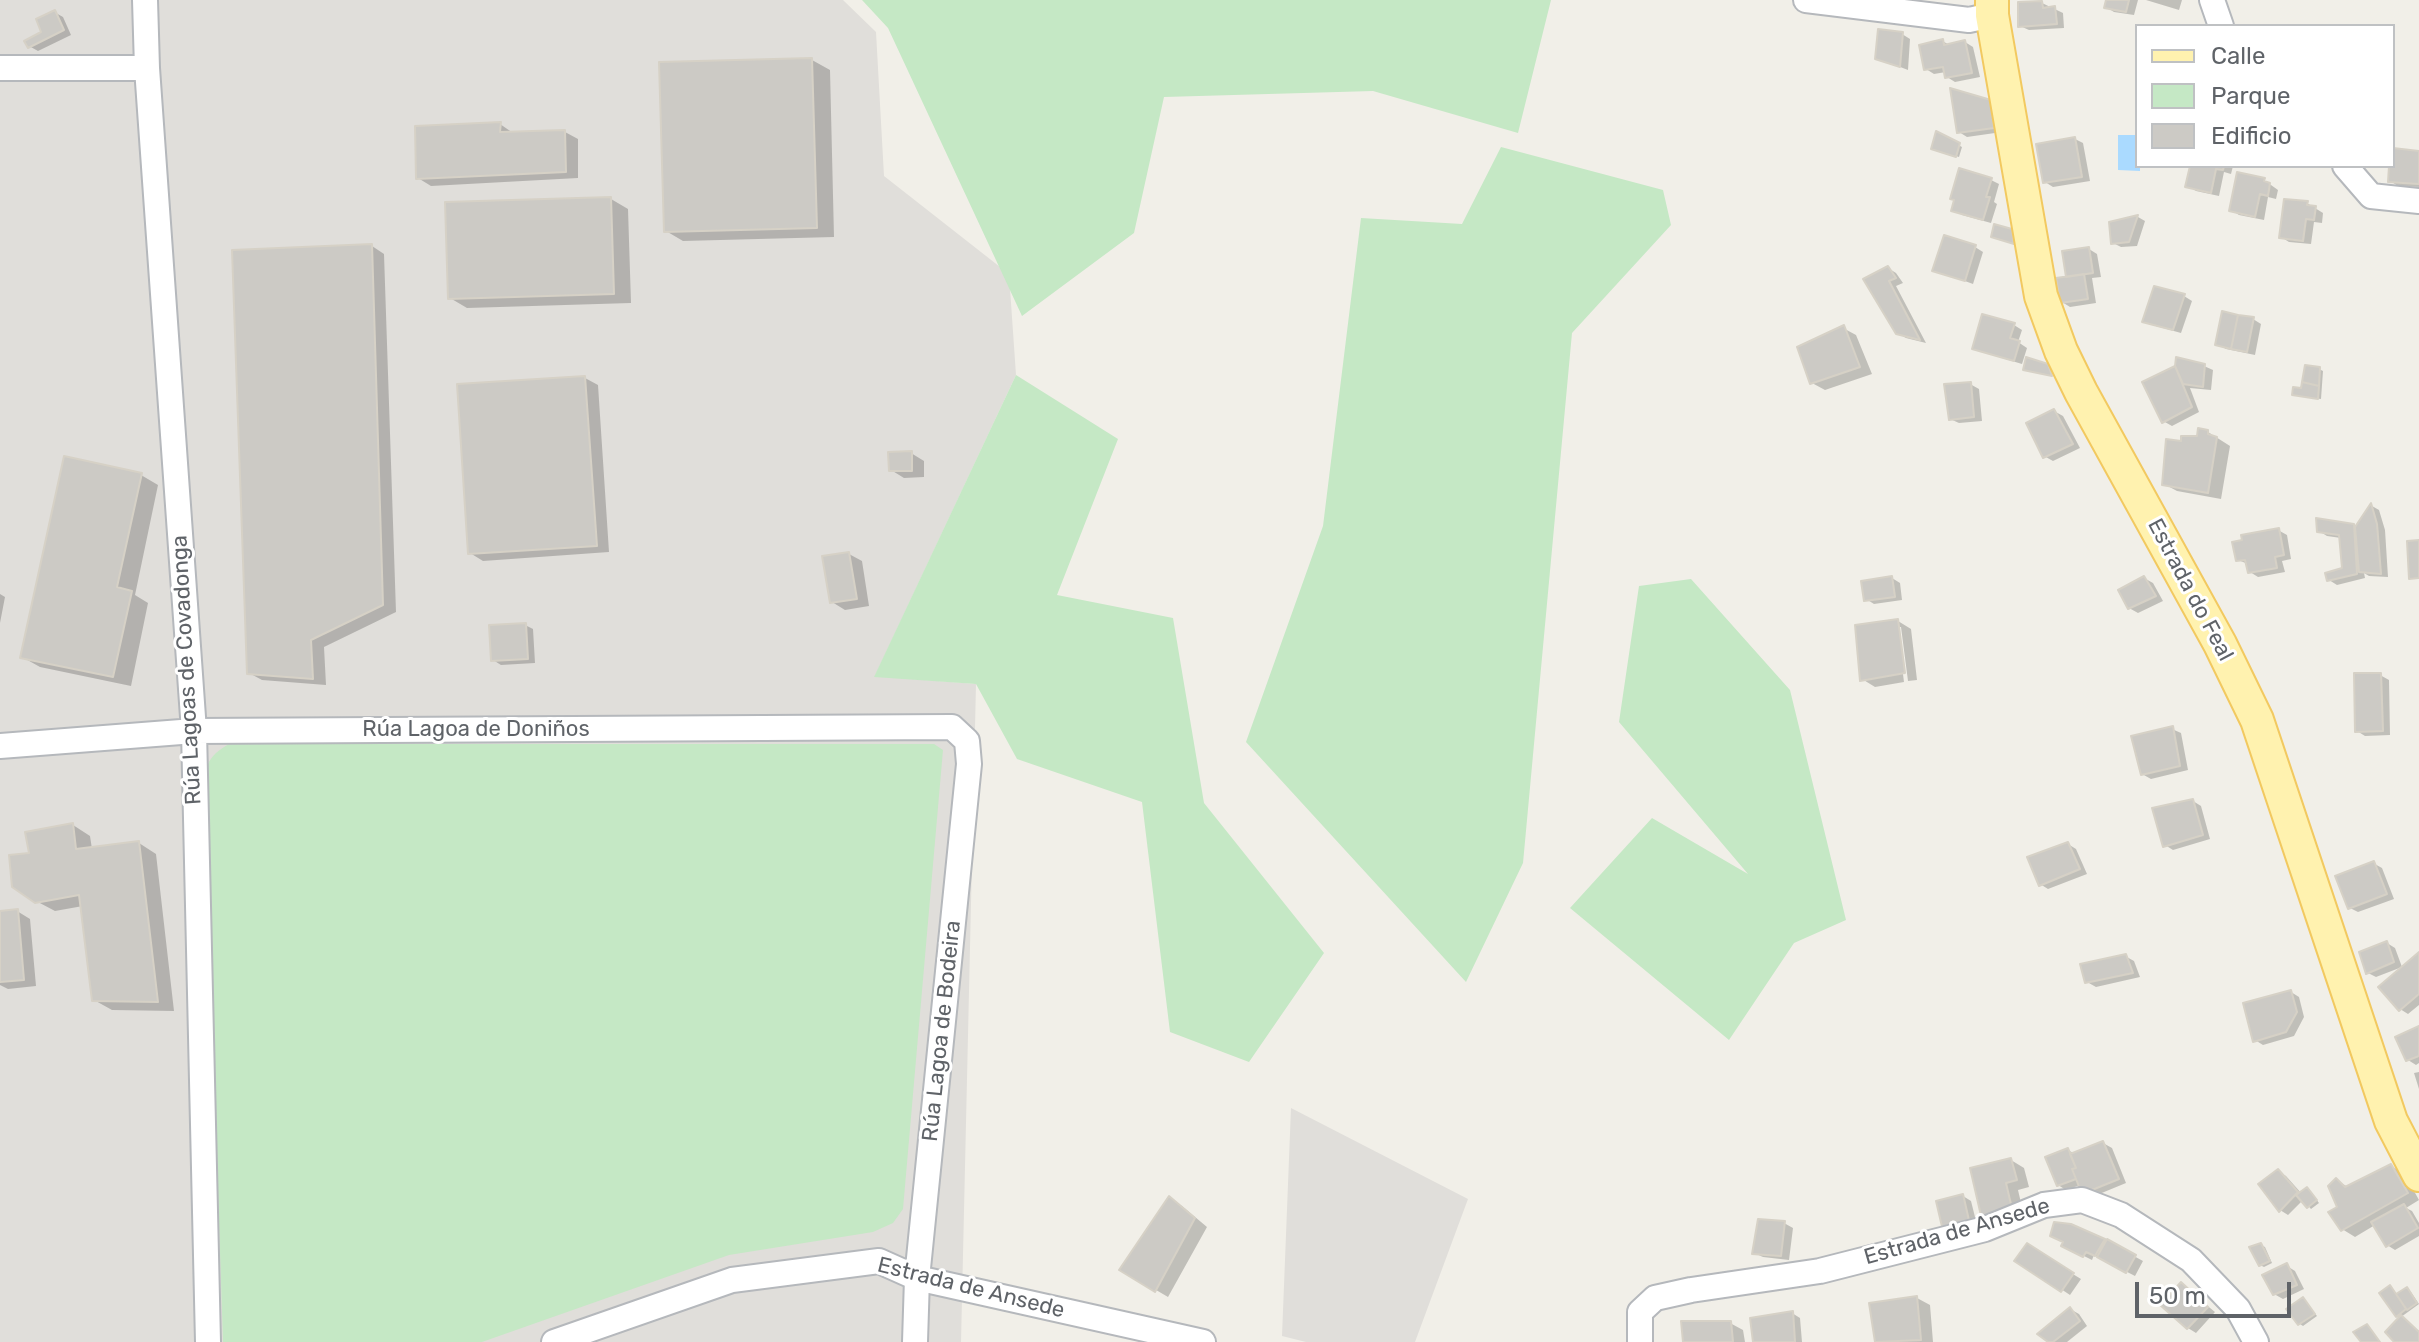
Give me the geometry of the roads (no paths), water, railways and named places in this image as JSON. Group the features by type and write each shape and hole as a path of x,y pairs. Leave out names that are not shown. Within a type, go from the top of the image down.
{"main road":[{"name":"Estrada do Feal","path":"1992,7 2041,296 2046,310 2081,392 2220,644 2257,720 2391,1121 2419,1175"}],"street":[{"name":"Rúa Lagoas de Covadonga","path":"145,0 147,68 194,731 208,1342"},
{"path":"1806,0 1969,20 1992,7"},
{"path":"2212,0 2220,24"},
{"path":"0,68 147,68"},
{"path":"2347,168 2371,196 2419,201"},
{"name":"Rúa Lagoa de Doniños","path":"0,746 194,731 952,727"},
{"name":"Rúa Lagoa de Bodeira","path":"915,1342 917,1278 969,764 967,741 952,727"},
{"name":"Estrada de Ansede","path":"1640,1342 1640,1312 1655,1298 1820,1271 1985,1229 2044,1205 2082,1200 2121,1215 2191,1260 2238,1309 2256,1342"},
{"name":"Estrada de Ansede","path":"554,1342 732,1280 879,1261 917,1278 1203,1342"}],"water":[{"path":"2118,135 2135,135 2135,168 2140,168 2140,171 2118,170"}]}
